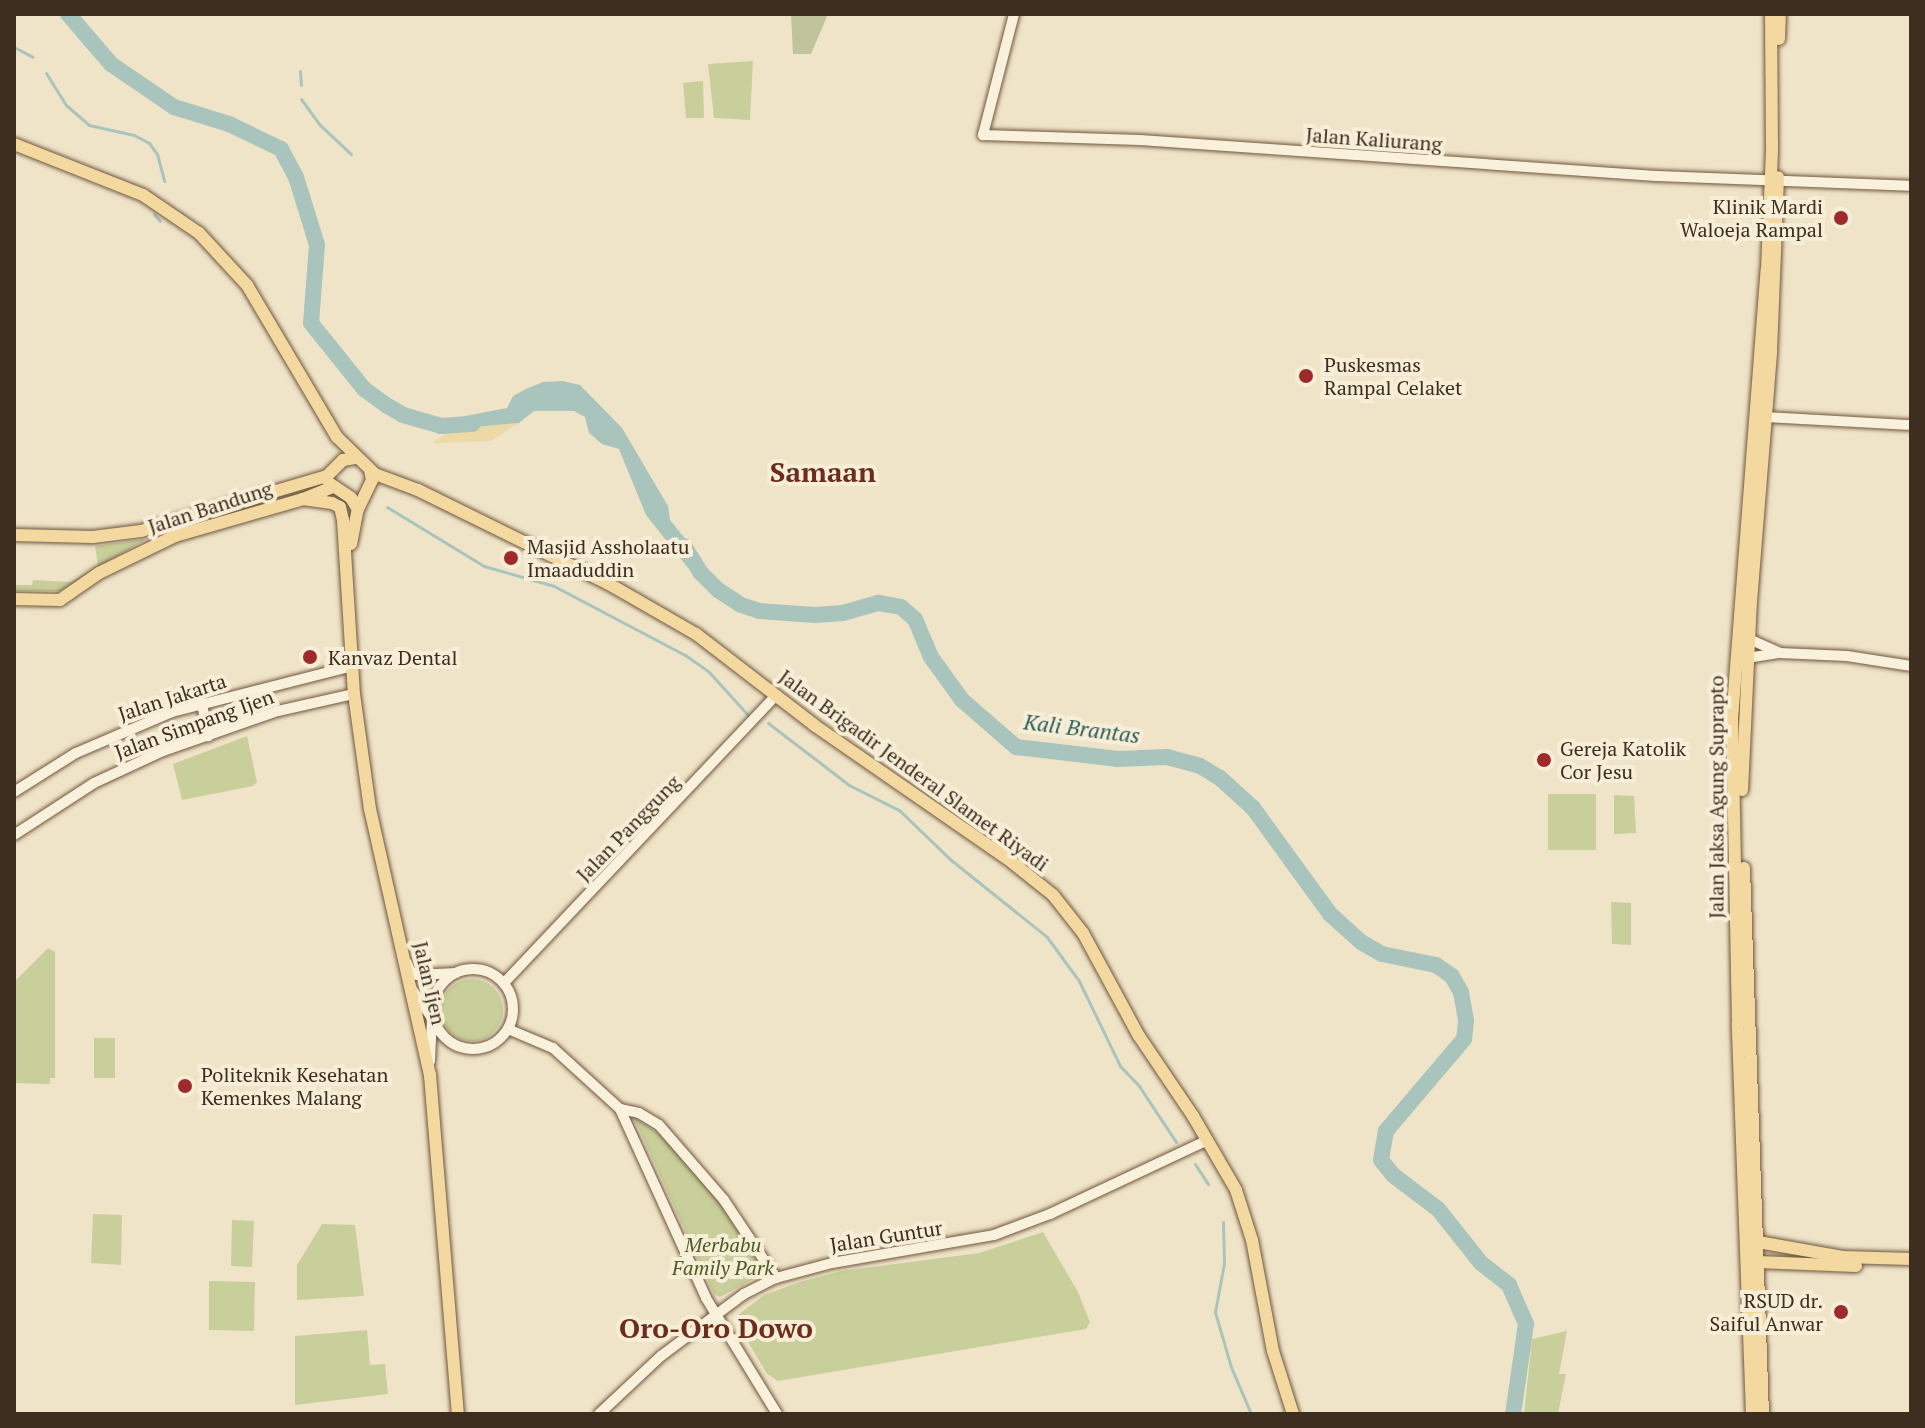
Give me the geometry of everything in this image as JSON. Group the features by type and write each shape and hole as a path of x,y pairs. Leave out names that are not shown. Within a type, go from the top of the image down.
{"main road":[{"name":"Jalan Kaliurang","path":"1014,14 983,135 1140,140 1770,180 1911,186"},
{"path":"1770,180 1767,50 1771,14"},
{"path":"1770,180 1780,14"},
{"name":"Jalan Brigadir Jenderal Slamet Riyadi","path":"14,144 143,195 199,233 247,285 314,400 355,458 370,470 418,490 634,598 714,647 775,696 1013,863 1063,906 1083,933 1139,1036 1226,1169 1246,1218 1273,1351 1293,1414"},
{"name":"Jalan Jaksa Agung Suprapto","path":"1752,1414 1739,1155 1743,985 1742,788 1762,269 1770,180"},
{"name":"Jalan Jaksa Agung Suprapto","path":"1763,1414 1758,1242 1743,985 1731,849 1737,573 1766,417 1770,180"},
{"path":"1766,417 1911,425"},
{"path":"355,458 343,460 330,482 351,498 358,509"},
{"name":"Jalan Ijen","path":"348,564 358,509 372,480 370,470"},
{"name":"Jalan Bandung","path":"14,599 60,600 102,572 175,536 303,499 330,482"},
{"name":"Jalan Bandung","path":"14,535 93,537 145,530 330,482"},
{"name":"Jalan Ijen","path":"303,499 340,507 348,564 354,694 370,809 430,1075 458,1414"},
{"path":"1749,639 1780,653"},
{"path":"1747,658 1780,653 1847,656 1911,666"},
{"name":"Jalan Jakarta","path":"14,792 76,753 112,736 202,704 352,666"},
{"name":"Jalan Simpang Ijen","path":"14,835 113,773 278,711 354,694"},
{"name":"Jalan Panggung","path":"504,983 775,696"},
{"path":"202,704 208,736"},
{"path":"401,946 410,971 417,975 488,973 504,983 515,1005 508,1029 490,1044 462,1047 444,1038 409,984"},
{"path":"430,1075 432,1018 437,990 465,972"},
{"path":"508,1029 553,1048 620,1109 715,1315 777,1414"},
{"path":"620,1109 639,1113 659,1125 724,1200 776,1278"},
{"name":"Jalan Guntur","path":"599,1414 661,1356 715,1315 776,1278 832,1263 994,1235 1050,1214 1208,1140"},
{"path":"1758,1242 1843,1257 1911,1259"},
{"path":"1758,1262 1911,1268"}],"green space":[{"path":"791,14 828,14 811,54 793,54"},
{"path":"753,61 750,120 714,118 708,64"},
{"path":"703,81 704,118 686,118 683,83"},
{"path":"146,539 61,591 14,591 14,585 32,585 33,580 72,582 98,566 95,546"},
{"path":"247,736 257,782 253,786 182,800 173,764"},
{"path":"1548,794 1596,794 1596,850 1548,850"},
{"path":"1614,795 1634,796 1636,833 1614,834"},
{"path":"1611,902 1631,903 1631,945 1612,944"},
{"path":"48,948 55,952 55,1078 50,1078 50,1084 14,1083 14,982"},
{"path":"466,979 478,979 494,988 501,998 501,1022 494,1032 478,1041 466,1041 446,1027 441,1016 441,1004 455,984"},
{"path":"94,1038 115,1038 115,1078 94,1078"},
{"name":"Merbabu Family Park","path":"633,1116 665,1138 722,1205 761,1268 761,1275 720,1297 714,1294"},
{"path":"93,1214 122,1215 121,1265 91,1263"},
{"path":"232,1220 254,1221 252,1267 231,1266"},
{"path":"322,1224 355,1225 364,1296 297,1300 297,1265"},
{"path":"1043,1232 1078,1292 1090,1322 1086,1329 778,1381 767,1374 734,1318 764,1295 800,1282 841,1271 979,1253"},
{"path":"209,1281 255,1282 254,1331 209,1330"},
{"path":"367,1330 370,1365 385,1364 388,1394 295,1405 295,1336"},
{"path":"1567,1331 1559,1374 1566,1374 1558,1414 1524,1414 1532,1339"}],"sand":[{"path":"519,423 491,441 432,443 453,429"}],"water":[{"path":"562,381 580,385 622,428 668,506 670,520 700,557 688,568 646,515 619,449 602,444 589,433 585,417 574,411 534,411 519,423 453,429 455,418 507,408 513,396 526,389 543,382"}],"waterway":[{"name":"Kali Brantas","path":"68,14 111,64 174,107 229,124 281,149 296,177 317,245 311,323 364,389 386,405 403,415 441,426 473,424"},
{"path":"14,47 33,57"},
{"path":"300,71 301,85"},
{"path":"46,73 66,105 89,125 134,135 149,143 157,154 164,181"},
{"path":"301,99 319,124 351,154"},
{"path":"154,214 160,221"},
{"path":"387,507 484,566 554,586 685,655 709,672 748,715"},
{"name":"Kali Brantas","path":"684,546 700,572 718,590 741,605 760,611 815,615 843,613 879,603 901,607 915,619 931,657 962,700 1016,747 1118,759 1167,757 1200,766 1220,778 1253,808 1330,914 1361,942 1382,954 1436,965 1452,976 1461,992 1466,1021 1464,1039 1386,1131 1381,1160 1393,1175 1438,1209 1481,1263 1509,1285 1526,1324 1513,1414"},
{"path":"768,723 849,785 899,810 951,860 1047,937 1079,981 1120,1066 1139,1086 1176,1142"},
{"path":"1195,1164 1208,1184"},
{"path":"1223,1222 1224,1263 1215,1312 1231,1367 1251,1414"}],"place":[{"name":"Klinik Mardi Waloeja Rampal","path":"1841,218"},
{"name":"Puskesmas Rampal Celaket","path":"1306,376"},
{"name":"Masjid Assholaatu Imaaduddin","path":"511,558"},
{"name":"Kanvaz Dental","path":"310,657"},
{"name":"Gereja Katolik Cor Jesu","path":"1544,760"},
{"name":"Politeknik Kesehatan Kemenkes Malang","path":"185,1086"},
{"name":"RSUD dr. Saiful Anwar","path":"1841,1312"}],"district":[{"name":"Samaan","path":"823,472"},
{"name":"Oro-Oro Dowo","path":"716,1328"}]}
